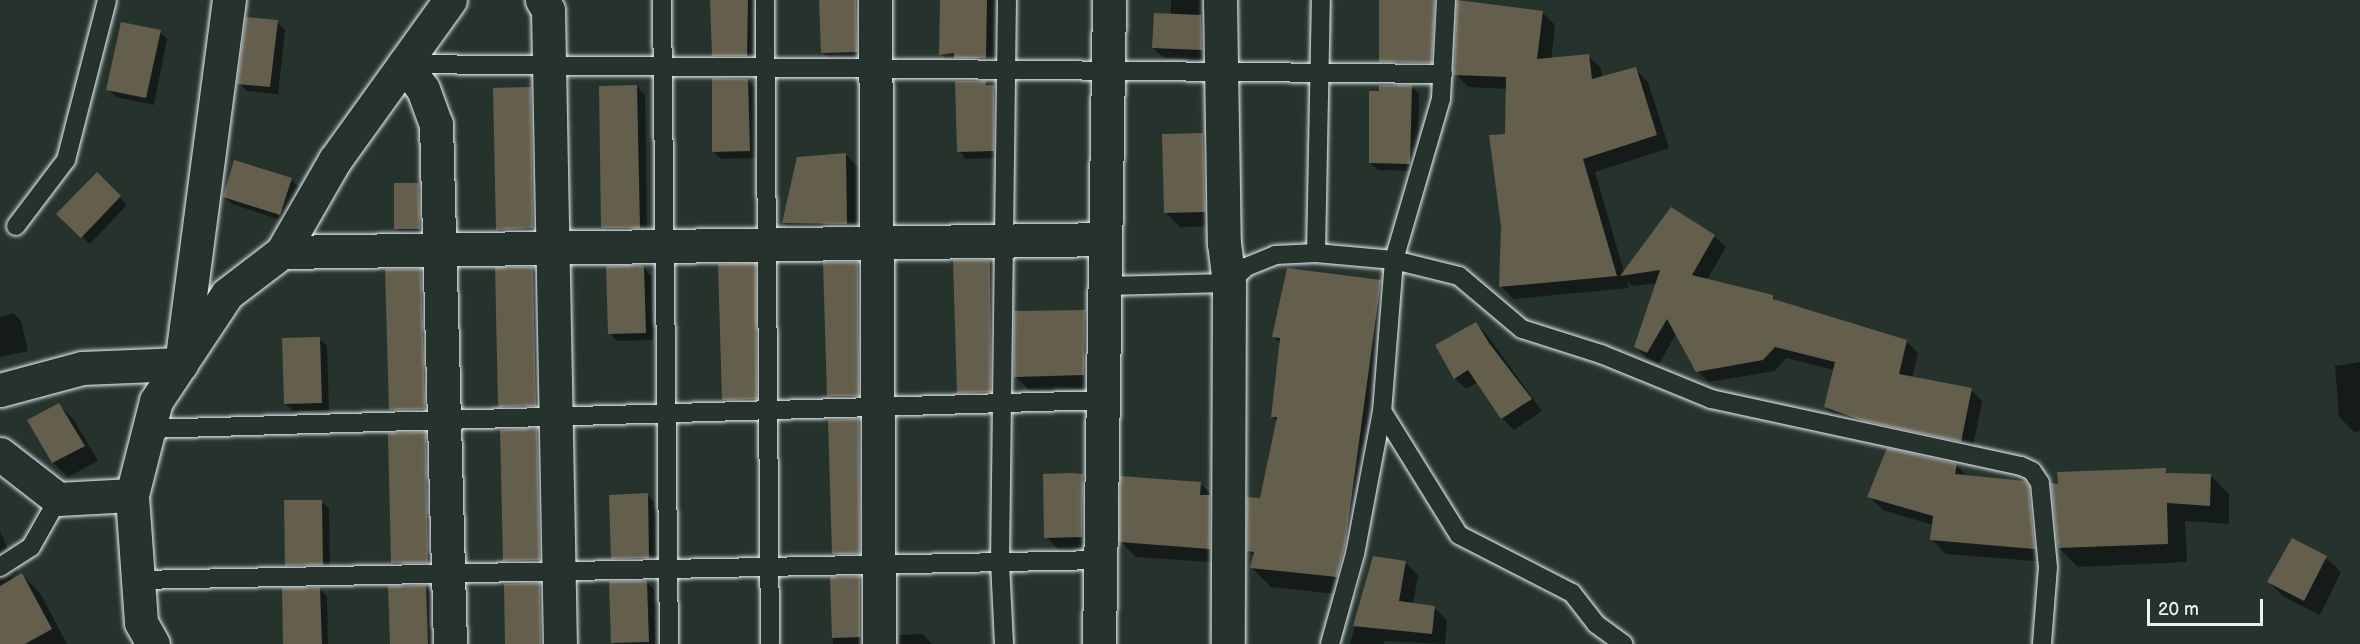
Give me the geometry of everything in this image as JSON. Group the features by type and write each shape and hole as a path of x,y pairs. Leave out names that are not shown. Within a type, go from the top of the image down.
{"street":[{"path":"181,364 229,0"},
{"path":"153,644 141,622 132,495 156,402 226,294 282,252 335,160 450,0"},
{"path":"542,0 548,10 560,644"},
{"path":"875,0 879,644"},
{"path":"1099,644 1109,0"},
{"path":"1220,0 1224,243 1228,283 1228,644"},
{"path":"404,64 423,89 436,124 450,644"},
{"path":"282,252 1105,239"},
{"path":"0,390 82,368 181,364"},
{"path":"0,454 58,499 132,495"}],"lane":[{"path":"16,226 66,160 107,0"},
{"path":"662,0 669,644"},
{"path":"765,0 770,644"},
{"path":"1004,644 1000,562 1004,403 1002,240 1007,0"},
{"path":"1316,253 1321,0"},
{"path":"1330,644 1355,554 1382,411 1394,260 1441,99 1446,0"},
{"path":"404,64 1443,74"},
{"path":"1105,286 1228,283 1246,267 1264,258 1316,253 1394,260 1459,276 1522,329 1601,354 1710,399 2021,466 2032,471 2040,483 2048,567 2042,644"},
{"path":"149,429 1104,400"},
{"path":"1382,411 1459,534 1572,593 1596,624 1624,644"},
{"path":"0,567 31,546 58,499"},
{"path":"138,580 1100,560"}],"building":[{"path":"710,0 748,0 747,56 712,56"},
{"path":"819,0 856,0 857,52 821,53"},
{"path":"940,0 987,0 986,58 954,58 954,53 939,55"},
{"path":"1379,0 1435,0 1432,63 1379,62"},
{"path":"1457,0 1543,11 1537,59 1589,54 1592,79 1636,67 1657,135 1583,159 1617,276 1499,287 1501,226 1489,135 1505,134 1506,77 1454,75"},
{"path":"1154,13 1201,15 1202,50 1152,48"},
{"path":"246,17 278,20 270,87 237,84"},
{"path":"121,22 161,30 146,98 106,90"},
{"path":"712,78 748,79 750,151 712,152"},
{"path":"955,81 986,81 986,85 994,85 994,151 957,152"},
{"path":"637,85 640,228 605,228 601,227 599,86"},
{"path":"1379,85 1412,85 1410,164 1369,163 1369,91 1379,91"},
{"path":"531,87 533,228 496,230 493,88"},
{"path":"1203,133 1205,212 1164,213 1162,134"},
{"path":"846,153 847,224 782,223 797,157"},
{"path":"234,160 292,178 280,215 223,197"},
{"path":"97,172 121,196 81,238 56,214"},
{"path":"394,183 419,183 420,229 394,229"},
{"path":"1671,207 1715,235 1692,275 1773,295 1773,299 1907,340 1899,374 1972,388 1961,442 1864,421 1824,407 1835,362 1775,347 1763,360 1696,372 1667,319 1647,353 1634,347 1660,270 1620,276"},
{"path":"953,260 990,260 991,392 957,393"},
{"path":"823,262 858,262 859,396 827,396"},
{"path":"756,263 757,399 722,400 718,264"},
{"path":"641,265 644,267 646,333 608,334 606,266"},
{"path":"495,267 533,267 536,406 499,407"},
{"path":"1287,268 1381,280 1345,545 1337,577 1250,568 1254,552 1247,551 1247,497 1260,498 1277,417 1271,417 1280,338 1272,337"},
{"path":"385,269 421,269 425,409 389,410"},
{"path":"1085,310 1084,375 1014,377 1014,311"},
{"path":"1476,322 1489,343 1532,399 1501,419 1468,370 1454,379 1435,345"},
{"path":"320,337 322,403 284,404 282,338"},
{"path":"59,403 85,446 52,463 27,420"},
{"path":"859,419 860,554 832,554 828,420"},
{"path":"537,428 540,560 503,561 500,430"},
{"path":"426,432 428,563 391,563 388,433"},
{"path":"1887,448 1957,464 1955,474 2025,481 2029,487 2035,549 1930,540 1933,516 1867,497"},
{"path":"2166,468 2166,473 2211,474 2210,506 2167,503 2168,544 2058,548 2051,483 2058,484 2057,472"},
{"path":"1043,474 1083,474 1082,537 1044,538"},
{"path":"1120,476 1201,482 1200,495 1210,495 1210,549 1119,542"},
{"path":"648,493 649,558 611,559 609,495"},
{"path":"284,500 322,500 323,565 285,566"},
{"path":"2292,538 2327,556 2304,601 2267,582"},
{"path":"1373,556 1406,561 1399,601 1435,606 1432,634 1353,626"},
{"path":"22,573 52,629 25,644 0,644 0,586"},
{"path":"860,576 860,637 832,638 830,577"},
{"path":"609,581 647,581 649,642 611,643"},
{"path":"540,583 541,644 505,644 504,584"},
{"path":"426,585 428,644 390,644 388,586"},
{"path":"320,587 322,644 283,644 282,588"}]}
